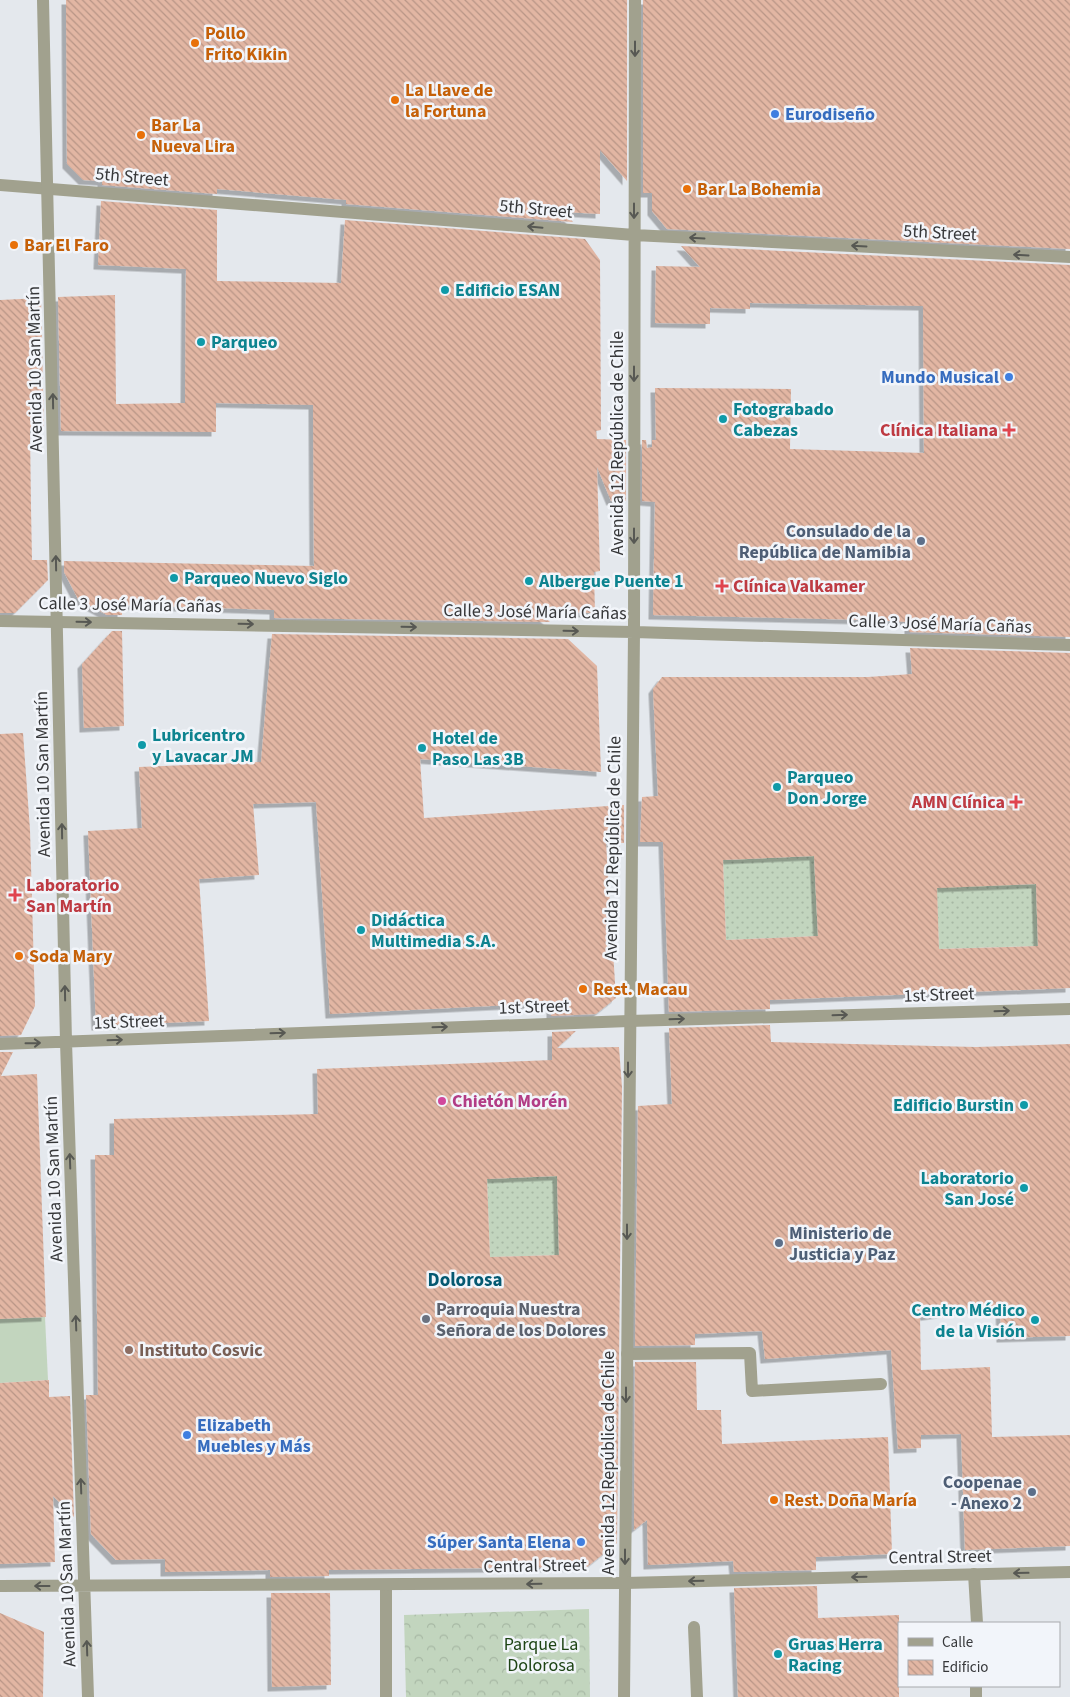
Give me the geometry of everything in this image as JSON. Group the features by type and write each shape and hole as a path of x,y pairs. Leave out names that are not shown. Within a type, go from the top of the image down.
{"street":[{"name":"Avenida 10 San Martín","path":"43,0 66,1042 88,1697"},
{"name":"Avenida 12 República de Chile","path":"624,1697 634,632 635,0"},
{"name":"5th Street","path":"0,185 634,235 1070,257"},
{"name":"Calle 3 José María Cañas","path":"0,620 634,632 1070,645"},
{"name":"1st Street","path":"0,1044 629,1021 1070,1009"},
{"path":"627,1354 750,1353 752,1391 881,1384"},
{"name":"Central Street","path":"0,1586 386,1586 625,1583 1070,1572"},
{"path":"974,1574 977,1622"},
{"path":"386,1586 386,1697"},
{"path":"694,1627 698,1697"}],"green space":[{"path":"935,840 975,886 1036,884 1038,946 939,949"},
{"path":"814,856 818,936 726,940 723,860"},
{"path":"557,1176 559,1255 490,1257 487,1179"},
{"path":"45,1317 48,1380 0,1383 0,1319"},
{"name":"Parque La Dolorosa","path":"589,1609 590,1697 406,1697 404,1615"}],"building":[{"path":"66,0 627,0 627,181 600,150 600,214 565,212 573,222 346,204 346,200 217,189 217,194 102,185 102,181 83,180 67,164"},
{"path":"643,0 1070,0 1070,249 667,229 652,211 652,193 643,193"},
{"path":"101,201 217,210 217,281 341,283 345,220 585,239 600,260 601,430 596,431 597,439 626,440 626,501 611,501 597,467 600,571 594,572 595,613 539,612 550,622 274,618 274,610 122,605 122,615 107,615 78,599 64,572 64,561 314,566 313,405 216,403 216,432 61,431 58,297 115,295 116,404 185,403 186,269 98,265"},
{"path":"681,246 1070,265 1070,637 909,632 909,622 653,615 655,502 642,501 642,440 646,440 647,448 652,447 652,440 656,440 655,388 791,389 790,449 924,453 923,306 750,303 750,309 710,308 710,324 655,323 656,266 700,267"},
{"path":"41,298 44,431 30,430 32,560 47,560 48,580 15,613 0,613 0,300"},
{"path":"112,631 122,631 124,726 84,728 82,664"},
{"path":"272,634 568,639 597,666 601,772 420,759 424,818 624,805 624,843 606,843 616,998 596,1014 551,1016 551,1003 330,1014 316,802 253,804 259,875 199,879 209,1021 96,1026 88,831 142,828 139,767 261,762"},
{"path":"910,648 1070,653 1070,988 770,1000 770,1009 669,1012 663,842 640,842 642,797 658,796 653,689 662,677 868,677 912,674","holes":["814,856 818,936 726,940 723,860","1036,884 1038,946 939,949 937,888"]},
{"path":"23,733 30,830 35,1006 21,1035 0,1036 0,734"},
{"path":"770,1025 771,1042 976,1047 1070,1044 1070,1336 1001,1338 1000,1305 920,1317 921,1370 990,1367 992,1437 1070,1435 1070,1546 965,1550 961,1434 921,1435 921,1448 898,1449 891,1350 765,1359 762,1331 695,1334 695,1345 635,1346 638,1106 672,1104 669,1028"},
{"path":"576,1031 557,1048 619,1047 622,1087 617,1543 587,1567 329,1570 329,1576 270,1577 270,1570 165,1572 165,1559 116,1560 91,1534 86,1395 98,1395 95,1155 114,1155 114,1119 318,1114 317,1069 552,1060 552,1032","holes":["557,1176 559,1255 490,1257 487,1179"]},
{"path":"0,1052 13,1052 1,1076 37,1074 46,1317 0,1319"},
{"path":"635,1362 696,1362 697,1410 721,1410 722,1444 888,1437 892,1554 816,1557 816,1570 734,1572 733,1561 648,1565 647,1520 634,1530"},
{"path":"49,1380 49,1397 70,1396 74,1517 53,1496 55,1562 0,1564 0,1383"},
{"path":"817,1586 818,1618 899,1615 899,1697 738,1697 734,1588"},
{"path":"271,1593 330,1593 331,1685 272,1687"},
{"path":"0,1613 44,1632 43,1697 0,1697"}],"place":[{"name":"Pollo Frito Kikin","path":"195,43"},
{"name":"La Llave de la Fortuna","path":"395,100"},
{"name":"Eurodiseño","path":"775,114"},
{"name":"Bar La Nueva Lira","path":"141,135"},
{"name":"Bar La Bohemia","path":"687,189"},
{"name":"Bar El Faro","path":"14,245"},
{"name":"Edificio ESAN","path":"445,290"},
{"name":"Parqueo","path":"201,342"},
{"name":"Mundo Musical","path":"1009,377"},
{"name":"Fotograbado Cabezas","path":"723,419"},
{"name":"Clínica Italiana","path":"1009,430"},
{"name":"Consulado de la República de Namibia","path":"921,541"},
{"name":"Parqueo Nuevo Siglo","path":"174,578"},
{"name":"Albergue Puente 1","path":"529,581"},
{"name":"Clínica Valkamer","path":"722,586"},
{"name":"Lubricentro y Lavacar JM","path":"142,745"},
{"name":"Hotel de Paso Las 3B","path":"422,748"},
{"name":"Parqueo Don Jorge","path":"777,787"},
{"name":"AMN Clínica","path":"1016,802"},
{"name":"Laboratorio San Martín","path":"15,895"},
{"name":"Didáctica Multimedia S.A.","path":"361,930"},
{"name":"Soda Mary","path":"19,956"},
{"name":"Rest. Macau","path":"583,989"},
{"name":"Chietón Morén","path":"442,1101"},
{"name":"Edificio Burstin","path":"1024,1105"},
{"name":"Laboratorio San José","path":"1024,1188"},
{"name":"Ministerio de Justicia y Paz","path":"779,1243"},
{"name":"Parroquia Nuestra Señora de los Dolores","path":"426,1319"},
{"name":"Centro Médico de la Visión","path":"1035,1320"},
{"name":"Instituto Cosvic","path":"129,1350"},
{"name":"Elizabeth Muebles y Más","path":"187,1435"},
{"name":"Coopenae - Anexo 2","path":"1032,1492"},
{"name":"Rest. Doña María","path":"774,1500"},
{"name":"Súper Santa Elena","path":"581,1542"},
{"name":"Gruas Herra Racing","path":"778,1654"}],"district":[{"name":"Dolorosa","path":"465,1280"}]}
